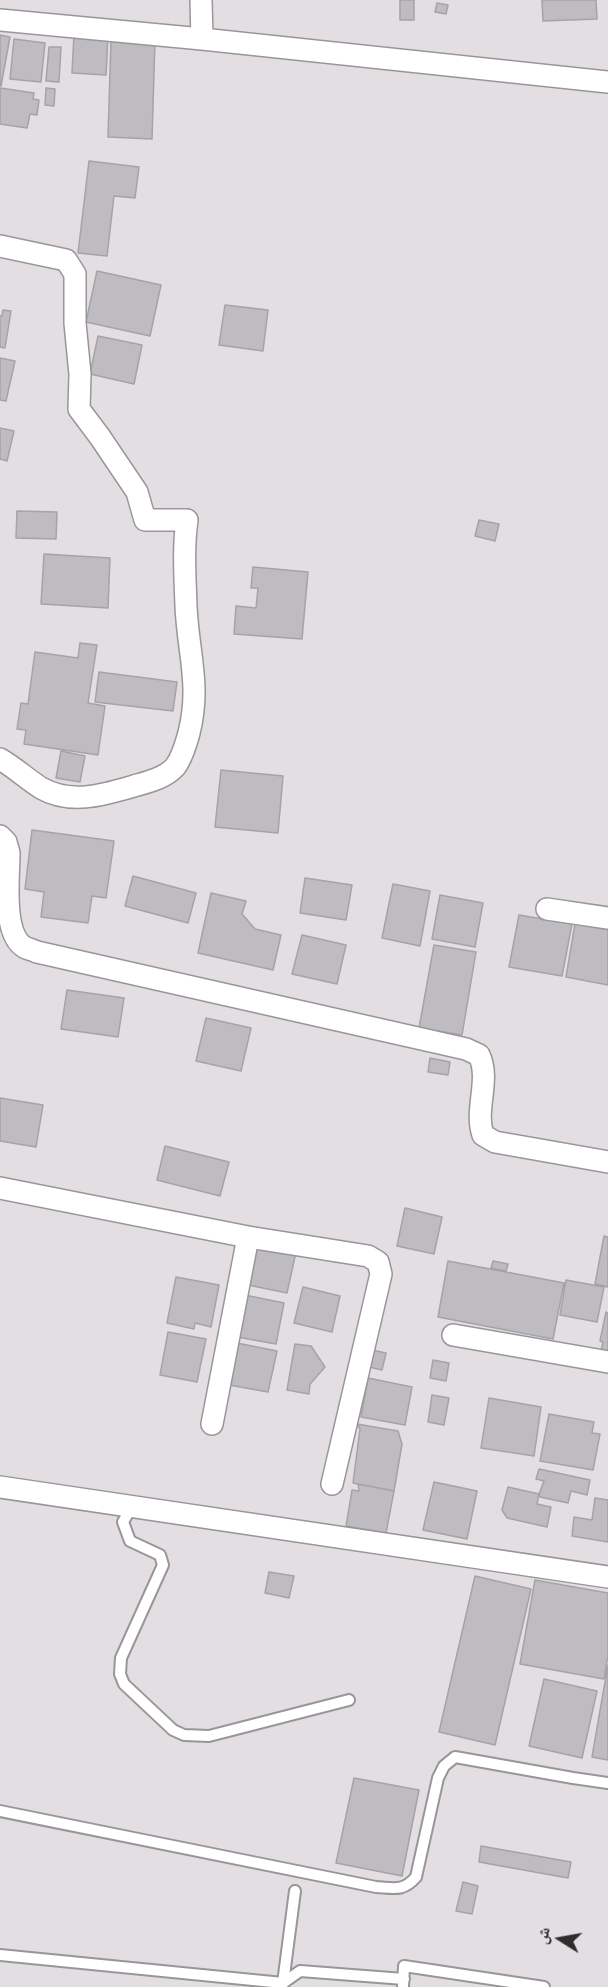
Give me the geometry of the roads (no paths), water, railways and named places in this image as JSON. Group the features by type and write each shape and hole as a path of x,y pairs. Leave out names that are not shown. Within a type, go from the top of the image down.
{"street":[{"path":"201,0 202,39"},
{"path":"0,20 608,82"},
{"path":"0,246 66,260 75,274 75,323 80,374 79,409 137,492 145,520 187,520 183,546 186,608 195,682 194,715 186,745 175,767 156,780 102,795 78,798 57,796 0,759"},
{"path":"0,836 6,842 9,853 9,923 15,938 24,947 466,1049 479,1055 484,1066 479,1124 483,1136 495,1142 608,1162"},
{"path":"547,909 608,918"},
{"path":"0,1188 248,1237 368,1256 378,1262 381,1274 332,1484"},
{"path":"212,1424 248,1237"},
{"path":"453,1335 608,1362"},
{"path":"0,1487 608,1577"}],"lane":[{"path":"132,1506 123,1522 130,1540 160,1555 164,1565 121,1658 120,1674 124,1684 173,1730 184,1736 209,1736 349,1700"},
{"path":"0,1811 398,1889 409,1885 416,1877 438,1778 444,1766 454,1756 608,1783"},
{"path":"283,1985 295,1891"},
{"path":"0,1954 283,1985 300,1971 404,1983 404,1966 544,1987"}]}
